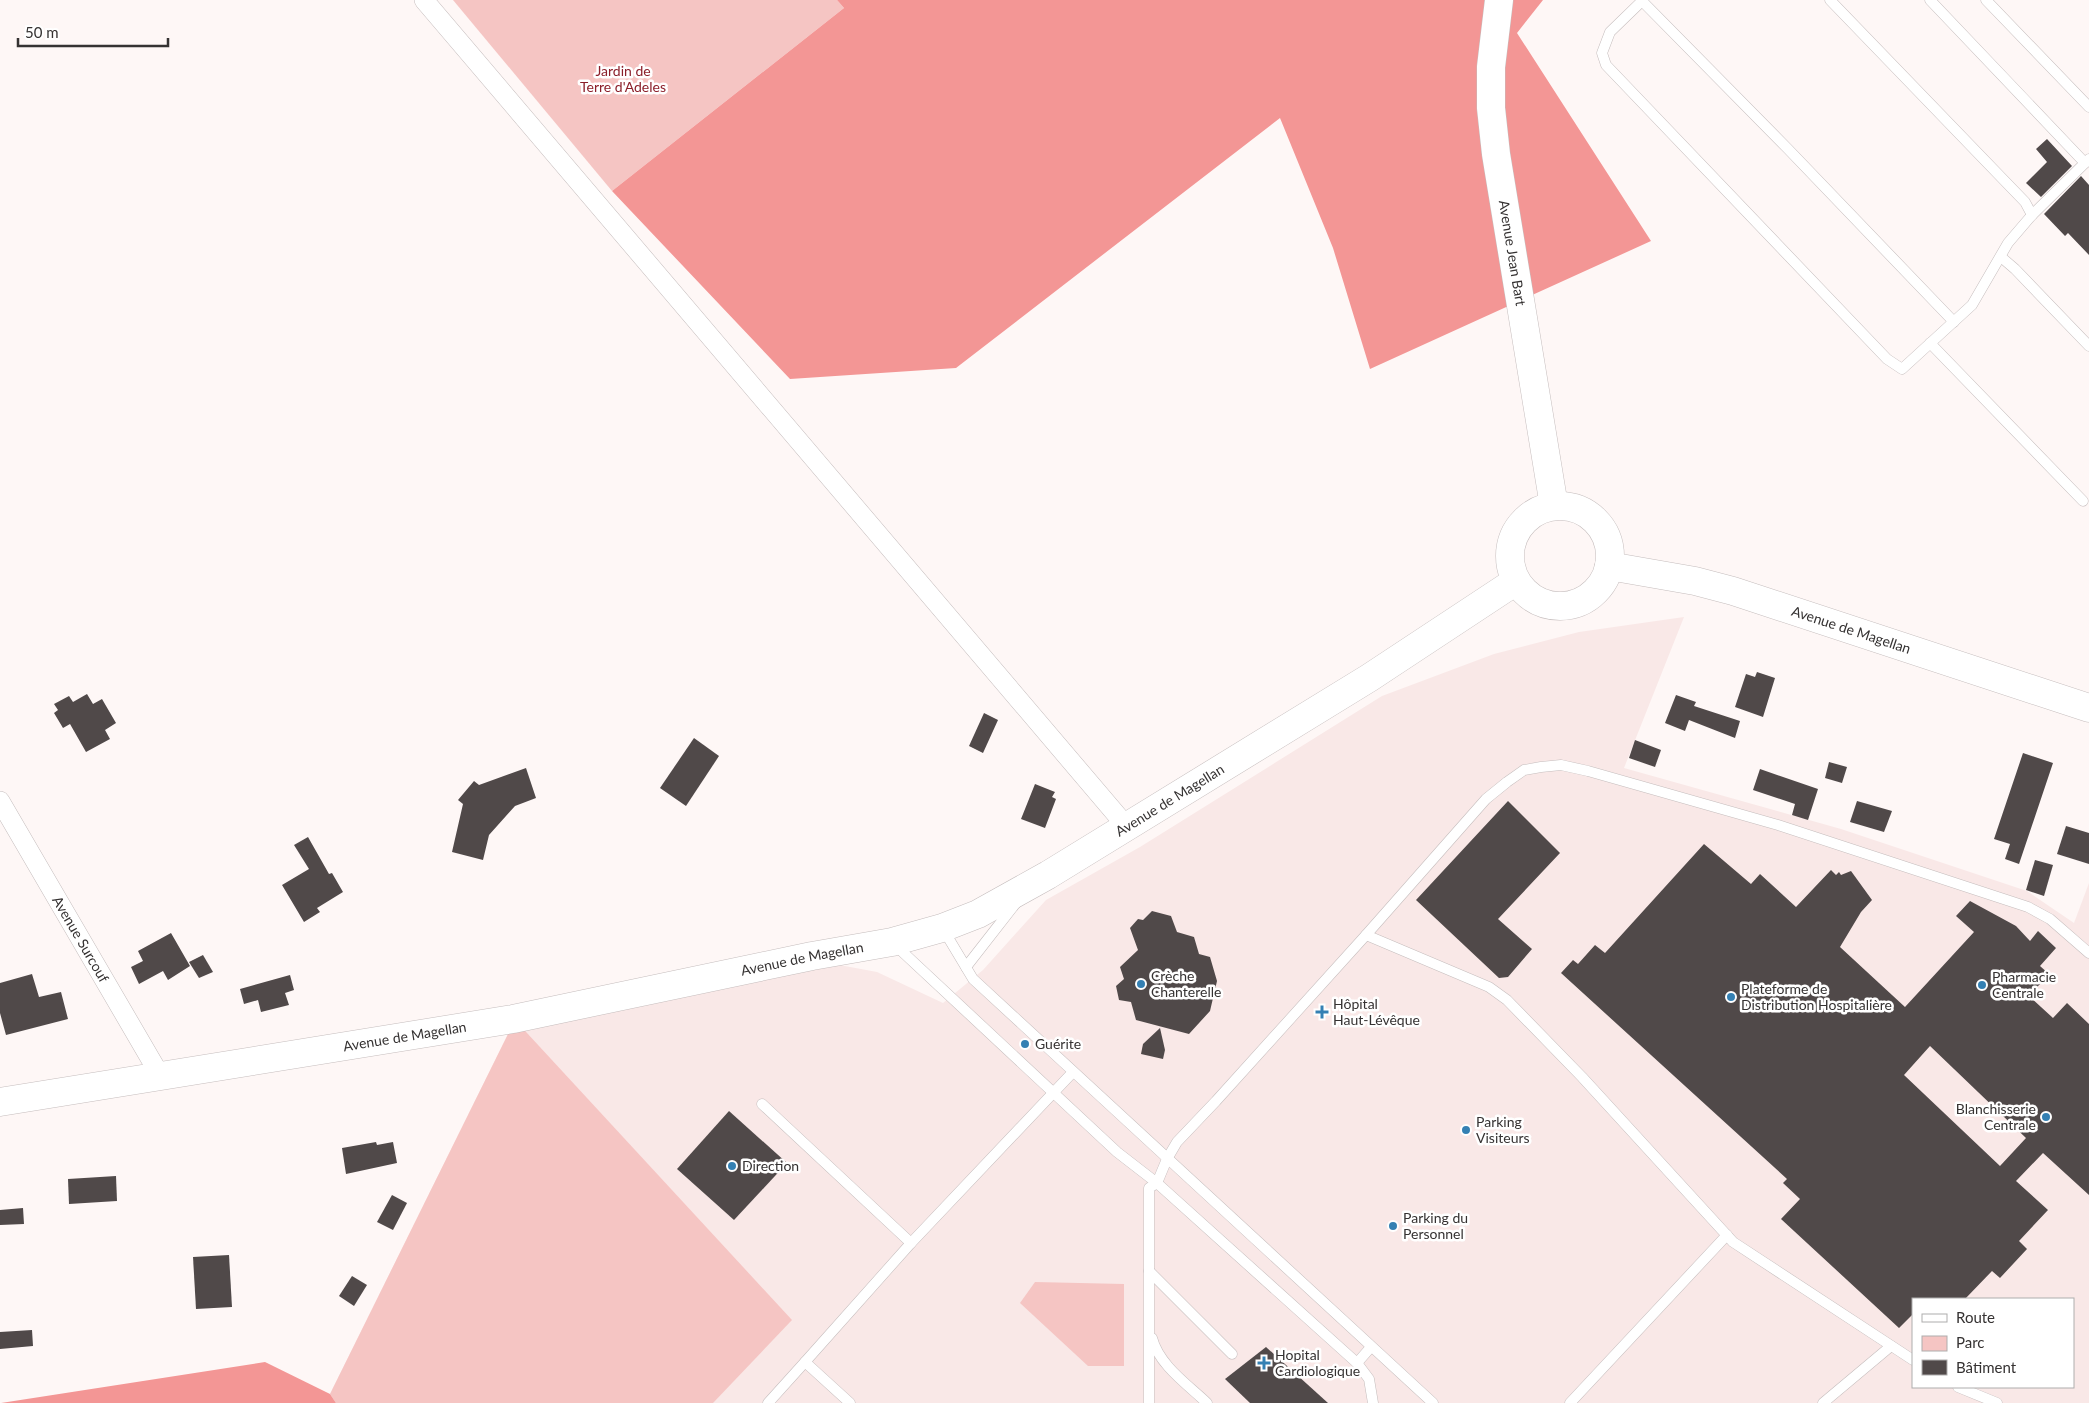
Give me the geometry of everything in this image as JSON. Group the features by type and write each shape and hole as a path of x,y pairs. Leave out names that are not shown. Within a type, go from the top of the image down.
{"street":[{"path":"424,0 1127,827"},
{"name":"Avenue Jean Bart","path":"1499,0 1491,67 1491,108 1496,154 1554,506"},
{"path":"1554,506 1570,506 1584,512 1597,521 1606,535 1610,550 1609,566 1603,582 1592,595 1576,604 1560,606 1542,603 1528,594 1516,581 1511,566 1510,549 1515,533 1524,520 1538,510 1554,506"},
{"name":"Avenue de Magellan","path":"1609,566 1734,591 2089,708"},
{"name":"Avenue de Magellan","path":"0,1102 513,1019 812,956 892,942 942,928 978,914 1127,827 1369,678 1516,581"},
{"name":"Avenue Surcouf","path":"0,801 161,1077"}],"lane":[{"path":"1930,0 2087,161 2032,215 2008,243 1972,305 1954,322 1902,369 1888,359 1606,64 1602,53 1610,32 1642,0 1954,322"},
{"path":"1830,0 2025,202 2032,215"},
{"path":"1986,0 2089,107"},
{"path":"2001,257 2015,269 2089,346"},
{"path":"1930,343 2083,501"},
{"path":"1149,1403 1149,1188 1157,1183 1166,1159 1177,1142 1366,935 1486,799 1524,770 1561,765 1588,771 1778,825 1981,890 2028,908 2050,919 2089,953"},
{"path":"966,967 1031,884"},
{"path":"942,928 973,979 1166,1159 1433,1403"},
{"path":"1366,935 1489,987 1507,1000 1582,1077 1733,1242 1912,1359"},
{"path":"892,942 1117,1152 1157,1183 1357,1363 1369,1379 1373,1403"},
{"path":"768,1403 911,1243 1073,1072"},
{"path":"762,1104 911,1243"},
{"path":"1570,1403 1727,1235"},
{"path":"1149,1271 1232,1354"},
{"path":"1149,1321 1155,1348 1165,1363"},
{"path":"1823,1403 1891,1346"},
{"path":"1357,1363 1371,1347"},
{"path":"1149,1364 1154,1356 1165,1363 1207,1403"},
{"path":"805,1362 850,1403"},
{"path":"1960,1388 1997,1403"}],"shaded area":[{"path":"837,0 1543,0 1517,33 1651,241 1370,369 1333,248 1280,118 956,368 790,379 612,191 844,8"},
{"name":"Hôpital Haut-Lévêque","path":"1684,617 1624,768 1841,829 2027,891 2074,923 2089,883 2089,1403 336,1403 330,1394 515,1020 834,964 877,972 943,1003 983,970 1046,900 1140,847 1382,696 1494,654 1579,632"},
{"path":"265,1362 330,1394 336,1403 1,1403"}],"green space":[{"name":"Jardin de Terre d'Adeles","path":"453,0 837,0 844,8 612,191"},
{"path":"515,1020 792,1320 713,1403 336,1403 330,1394"},
{"path":"1035,1282 1124,1284 1124,1366 1088,1366 1020,1303"}],"building":[{"path":"2047,139 2072,166 2041,197 2026,183 2047,162 2036,149"},
{"path":"2081,176 2089,185 2089,255 2068,233 2065,236 2044,214"},
{"path":"1757,672 1775,678 1763,717 1735,707 1746,674 1755,677"},
{"path":"87,694 93,704 102,699 116,723 105,730 110,739 86,752 70,724 63,728 54,713 58,710 54,704 69,696 73,702"},
{"path":"1676,695 1696,702 1694,706 1740,721 1735,738 1689,720 1685,731 1665,723"},
{"path":"984,713 998,720 983,753 969,746"},
{"path":"694,738 719,756 686,806 660,788"},
{"path":"1635,740 1661,750 1655,767 1629,758"},
{"path":"2023,753 2053,763 2019,864 2005,859 2010,844 1994,839"},
{"path":"1829,762 1847,767 1842,783 1825,778"},
{"path":"526,768 536,798 515,806 489,835 483,860 452,852 463,804 458,800 474,781 479,785"},
{"path":"1760,769 1818,789 1808,820 1792,815 1795,804 1753,790"},
{"path":"1035,784 1055,792 1052,797 1056,799 1045,828 1021,819"},
{"path":"1508,801 1560,853 1498,919 1532,949 1508,977 1499,978 1416,900"},
{"path":"1857,801 1892,811 1884,832 1850,822"},
{"path":"2066,826 2089,833 2089,864 2057,854"},
{"path":"308,837 329,874 332,873 343,892 317,908 320,912 304,922 282,885 309,869 294,845"},
{"path":"1704,844 1751,884 1760,874 1796,907 1831,870 1836,875 1839,872 1841,875 1851,871 1872,900 1861,912 1840,947 1905,1007 1974,932 1956,916 1970,901 2016,926 2030,941 2038,931 2056,948 2040,966 2049,974 2029,996 2053,1018 2067,1003 2089,1024 2089,1195 2043,1153 2016,1181 2048,1210 2019,1241 2027,1249 2000,1278 1992,1271 1966,1298 1912,1298 1912,1315 1899,1328 1781,1219 1800,1199 1783,1183 1787,1179 1561,973 1573,960 1578,964 1595,945 1605,953","holes":["1930,1046 2026,1138 2000,1166 1904,1075"]},
{"path":"2035,860 2053,865 2044,896 2026,890"},
{"name":"Crèche Chanterelle","path":"1152,911 1171,916 1177,932 1194,937 1199,954 1210,957 1217,981 1210,1011 1189,1034 1136,1020 1131,1002 1119,1000 1116,986 1124,979 1120,967 1138,950 1130,928 1138,919 1143,920"},
{"path":"171,933 190,966 168,980 163,971 139,984 131,967 143,961 138,951"},
{"path":"203,955 213,972 199,978 189,962"},
{"path":"32,974 39,997 61,992 68,1019 6,1035 0,1013 0,983"},
{"path":"290,975 294,990 285,993 289,1005 261,1012 258,1000 244,1004 240,989"},
{"path":"1160,1028 1165,1050 1163,1059 1141,1054 1143,1044"},
{"name":"Direction","path":"729,1111 787,1163 734,1220 677,1169"},
{"path":"376,1142 377,1145 393,1142 397,1163 346,1174 342,1148"},
{"path":"116,1176 117,1201 69,1204 68,1179"},
{"path":"392,1195 407,1203 393,1230 377,1222"},
{"path":"23,1208 24,1224 0,1225 0,1210"},
{"path":"229,1255 232,1307 196,1309 193,1257"},
{"path":"352,1276 367,1285 354,1306 339,1296"},
{"path":"32,1330 33,1346 0,1349 0,1332"},
{"name":"Hopital Cardiologique","path":"1266,1347 1328,1403 1250,1403 1225,1379"}],"place":[{"name":"Crèche Chanterelle","path":"1141,984"},
{"name":"Pharmacie Centrale","path":"1982,985"},
{"name":"Plateforme de Distribution Hospitalière","path":"1731,997"},
{"name":"Hôpital Haut-Lévêque","path":"1322,1012"},
{"name":"Guérite","path":"1025,1044"},
{"name":"Blanchisserie Centrale","path":"2046,1117"},
{"name":"Parking Visiteurs","path":"1466,1130"},
{"name":"Direction","path":"732,1166"},
{"name":"Parking du Personnel","path":"1393,1226"},
{"name":"Hopital Cardiologique","path":"1264,1363"}]}
